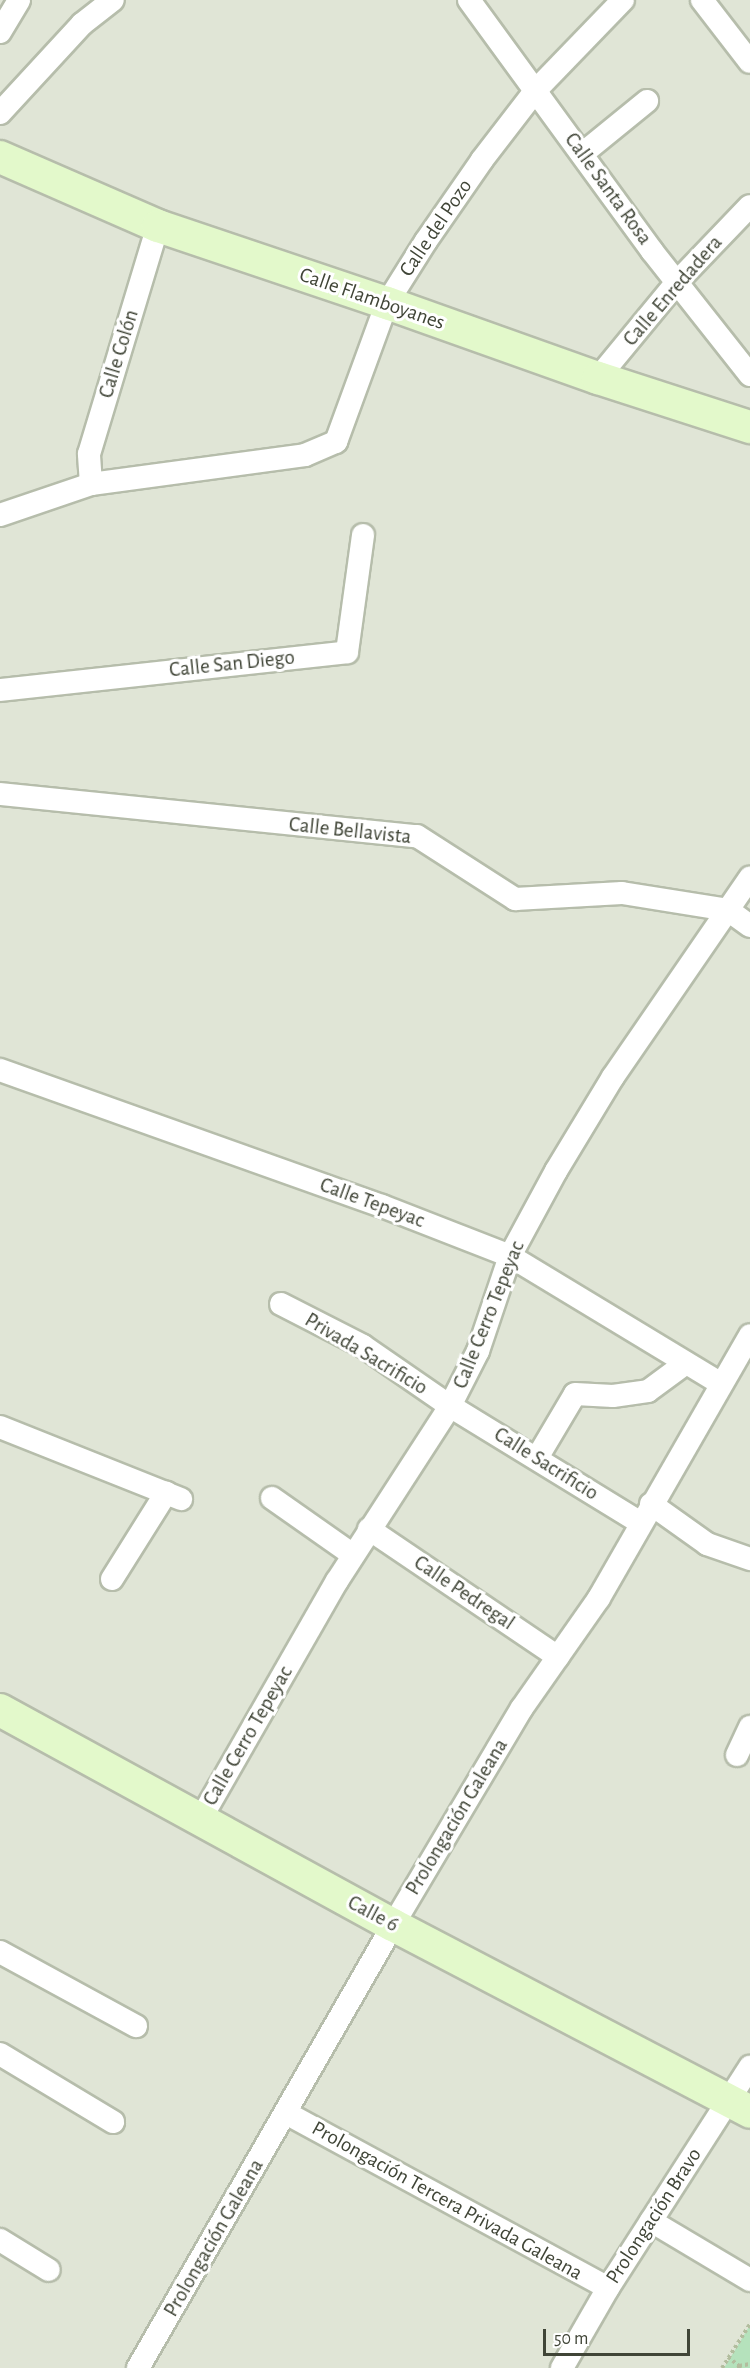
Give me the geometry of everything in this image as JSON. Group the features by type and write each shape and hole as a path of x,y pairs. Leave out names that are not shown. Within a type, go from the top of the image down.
{"street":[{"path":"0,32 19,0"},
{"path":"0,113 82,24 113,0"},
{"name":"Calle Santa Rosa","path":"470,0 677,282 750,375"},
{"name":"Calle del Pozo","path":"0,515 91,484 305,455 336,442 387,303 482,160 536,90 623,0"},
{"path":"702,0 750,62"},
{"path":"582,154 647,101"},
{"name":"Calle Flamboyanes","path":"0,157 158,226 387,303 598,378 750,427"},
{"name":"Calle Enredadera","path":"598,378 677,282 750,206"},
{"name":"Calle Colón","path":"91,484 88,454 158,226"},
{"name":"Calle San Diego","path":"0,690 347,652 363,535"},
{"name":"Calle Bellavista","path":"0,794 417,836 515,899 622,893 728,910 750,926"},
{"name":"Calle Cerro Tepeyac","path":"200,1820 353,1555 450,1406 478,1351 510,1256 556,1171 613,1077 750,878"},
{"name":"Calle Tepeyac","path":"0,1070 382,1206 510,1256 721,1384"},
{"name":"Privada Sacrificio","path":"281,1304 363,1346 450,1406"},
{"name":"Prolongación Galeana","path":"138,2368 393,1925 522,1708 599,1598 750,1335"},
{"path":"537,1458 575,1394 613,1396 648,1391 686,1363"},
{"name":"Calle Sacrificio","path":"450,1406 537,1458 707,1544 750,1559"},
{"path":"0,1428 174,1496 112,1579"},
{"path":"272,1498 353,1555"},
{"name":"Calle Pedregal","path":"369,1529 558,1657"},
{"name":"Calle 6","path":"0,1710 393,1925 740,2106"},
{"path":"736,1755 750,1727"},
{"path":"0,1952 135,2026"},
{"path":"0,2054 112,2122"},
{"name":"Prolongación Bravo","path":"562,2368 608,2288 651,2221 740,2106 750,2067"},
{"name":"Prolongación Tercera Privada Galeana","path":"286,2113 608,2288"},
{"path":"651,2221 750,2280"},
{"path":"0,2240 50,2270"}],"path":[{"path":"722,2368 750,2324"},
{"path":"728,2357 739,2367 750,2364"}],"shaded area":[{"path":"0,0 750,0 750,2368 0,2368"}],"green space":[{"path":"750,2325 750,2368 724,2368"}]}
